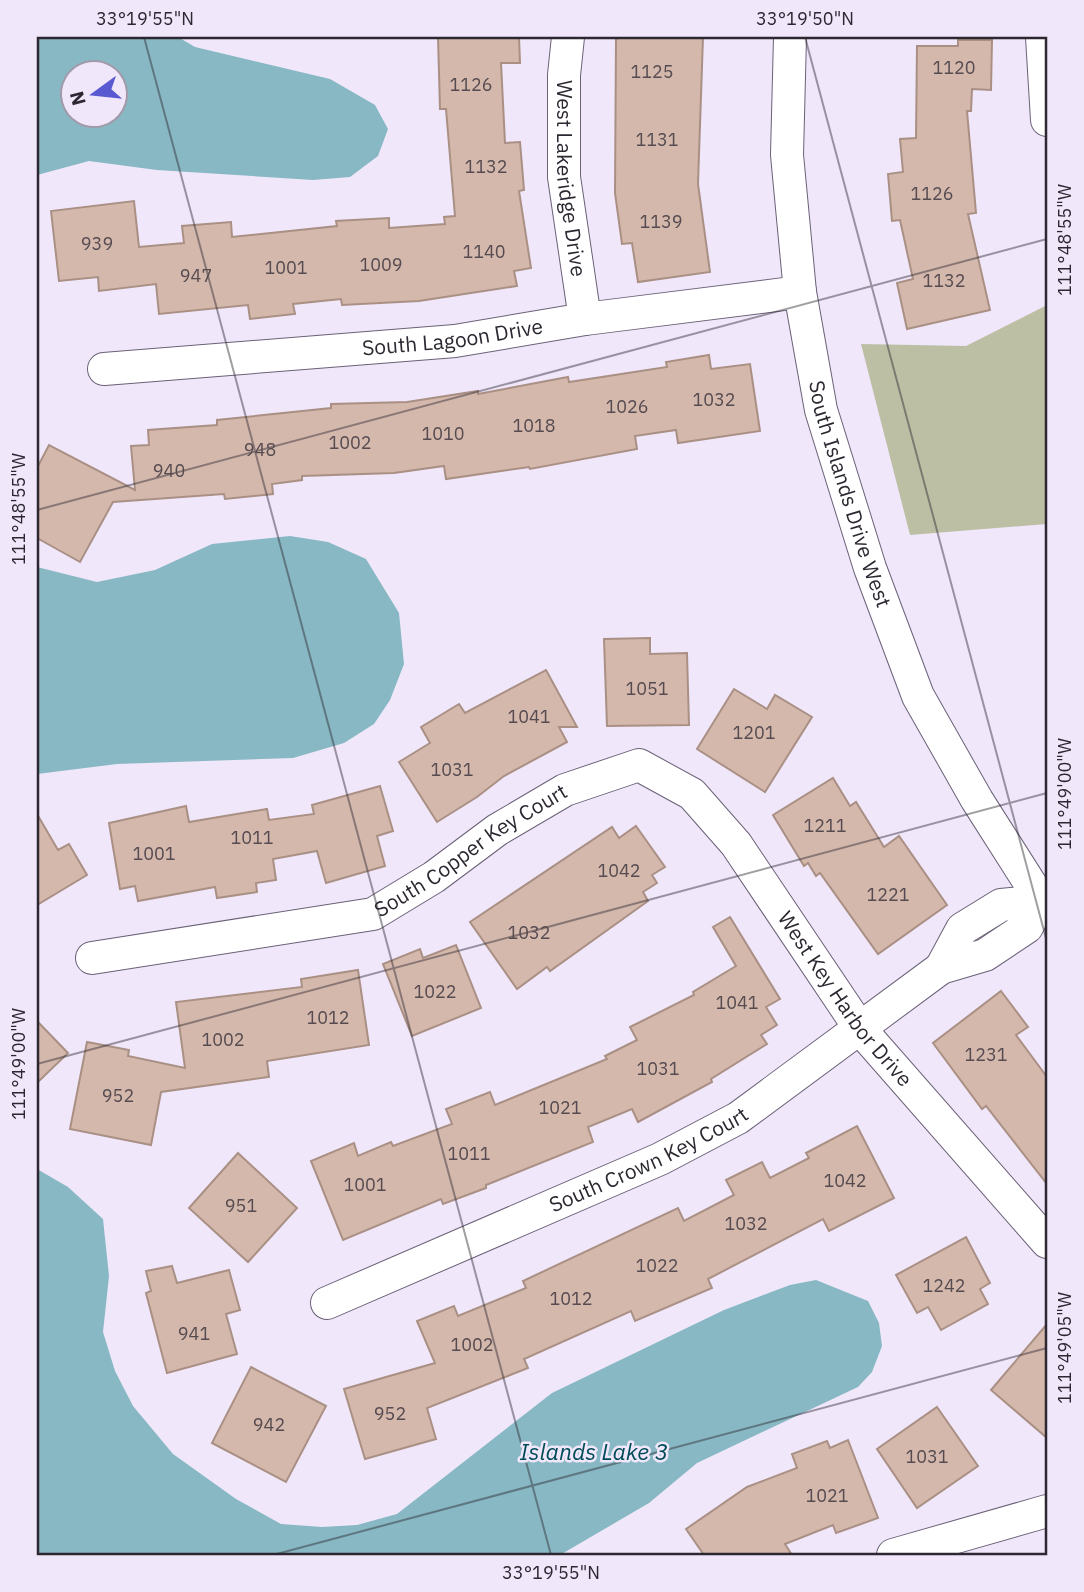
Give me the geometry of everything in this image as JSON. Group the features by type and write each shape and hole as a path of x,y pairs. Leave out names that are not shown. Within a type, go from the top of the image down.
{"street":[{"name":"West Lakeridge Drive","path":"568,37 564,75 564,177 585,319"},
{"name":"South Islands Drive West","path":"790,37 787,155 800,292 821,410 870,568 918,696 977,800 1044,906"},
{"path":"1042,37 1047,120"},
{"name":"South Lagoon Drive","path":"104,369 455,341 585,319 800,292"},
{"name":"South Copper Key Court","path":"92,958 373,914 434,877 497,830 565,790 639,765"},
{"name":"West Key Harbor Drive","path":"639,765 692,794 736,844 862,1030 1047,1242"},
{"name":"South Crown Key Court","path":"327,1303 660,1159 738,1118 862,1030 941,968 962,929 1000,905 1044,906"},
{"path":"893,1555 1047,1511"}],"green space":[{"path":"1047,305 1047,524 910,535 861,344 966,346"}],"water":[{"path":"37,37 178,37 195,47 330,79 375,105 388,129 378,156 350,177 313,180 157,170 89,161 37,175"},
{"path":"290,536 328,542 366,559 399,613 404,664 390,700 374,724 344,743 293,758 117,764 37,774 37,567 97,582 155,570 212,544"},
{"name":"Islands Lake 3","path":"37,1169 68,1187 103,1219 109,1276 103,1332 115,1371 133,1406 173,1454 236,1499 281,1524 322,1527 357,1525 397,1514 552,1393 724,1310 790,1285 816,1280 868,1301 879,1323 882,1346 872,1372 858,1387 697,1463 649,1503 560,1555 37,1555"}],"building":[{"path":"438,37 519,37 520,63 501,63 505,143 520,142 524,190 519,191 531,268 514,271 517,286 419,301 342,305 341,299 293,304 295,314 250,319 248,305 159,314 156,284 99,291 98,277 59,281 51,211 134,201 139,247 184,243 182,226 231,222 232,237 337,226 336,221 389,218 389,228 445,224 444,217 455,216 446,109 440,109"},
{"path":"703,37 698,184 710,272 638,282 632,243 622,244 615,193 616,39"},
{"path":"958,40 992,40 991,90 972,89 971,111 967,111 976,213 968,214 990,310 907,329 897,283 913,279 900,220 892,221 888,174 903,172 900,139 916,138 917,46 958,46"},
{"path":"709,355 711,369 750,364 760,431 678,443 676,430 635,436 637,449 530,469 529,467 446,479 444,466 394,473 302,476 302,480 272,484 273,494 225,499 224,494 113,502 80,562 37,538 37,468 49,445 135,490 131,446 149,445 148,430 217,425 217,420 331,408 331,404 407,402 478,391 478,394 568,377 569,382 667,367 666,362"},
{"path":"650,638 650,654 687,653 689,725 607,726 604,639"},
{"path":"546,670 577,727 559,727 567,742 504,776 437,822 399,762 430,743 421,727 459,704 465,713"},
{"path":"734,689 767,709 775,695 812,717 765,792 697,749"},
{"path":"833,778 850,806 856,802 884,847 899,836 947,905 878,954 820,873 816,876 808,863 804,866 773,815"},
{"path":"380,786 393,831 377,836 385,866 326,883 317,851 273,859 276,880 256,883 257,892 217,898 215,887 138,901 135,886 120,889 109,823 186,806 189,822 267,809 269,820 314,814 312,805"},
{"path":"37,814 58,850 69,844 87,875 37,905"},
{"path":"636,826 665,867 652,875 657,883 643,892 648,901 550,971 547,967 517,989 470,922 612,827 619,838"},
{"path":"730,917 780,999 766,1007 777,1025 761,1035 767,1044 711,1079 712,1082 638,1122 632,1109 588,1127 593,1142 486,1185 486,1188 443,1204 441,1199 343,1240 311,1161 354,1143 358,1156 391,1142 393,1146 452,1124 446,1109 490,1092 495,1105 607,1059 605,1056 637,1040 630,1027 694,995 693,992 736,966 713,927"},
{"path":"456,945 481,1008 412,1036 383,964 420,949 423,958"},
{"path":"358,970 369,1045 267,1061 269,1077 161,1092 151,1145 70,1129 87,1042 129,1050 128,1056 185,1068 176,1002 302,987 301,979"},
{"path":"1001,991 1028,1027 1016,1035 1047,1077 1047,1184 986,1106 982,1109 933,1043"},
{"path":"37,1021 68,1053 37,1083"},
{"path":"857,1126 894,1198 829,1231 823,1219 708,1279 712,1288 635,1321 631,1311 524,1359 528,1368 427,1408 436,1439 365,1459 344,1389 435,1363 417,1321 454,1306 458,1316 526,1288 523,1281 678,1208 684,1221 734,1195 726,1180 762,1162 770,1178 809,1158 806,1153"},
{"path":"238,1153 297,1208 248,1262 189,1208"},
{"path":"966,1237 990,1283 980,1289 988,1304 941,1330 928,1307 917,1313 896,1275"},
{"path":"172,1266 177,1283 229,1270 240,1310 226,1314 237,1354 167,1373 146,1293 151,1291 146,1271"},
{"path":"1047,1324 1047,1438 991,1390"},
{"path":"251,1367 326,1406 286,1482 212,1443"},
{"path":"937,1407 978,1466 917,1508 877,1449"},
{"path":"848,1440 878,1518 836,1533 833,1525 785,1544 792,1555 704,1555 686,1529 747,1487 797,1468 792,1454 827,1441 830,1448"}]}
